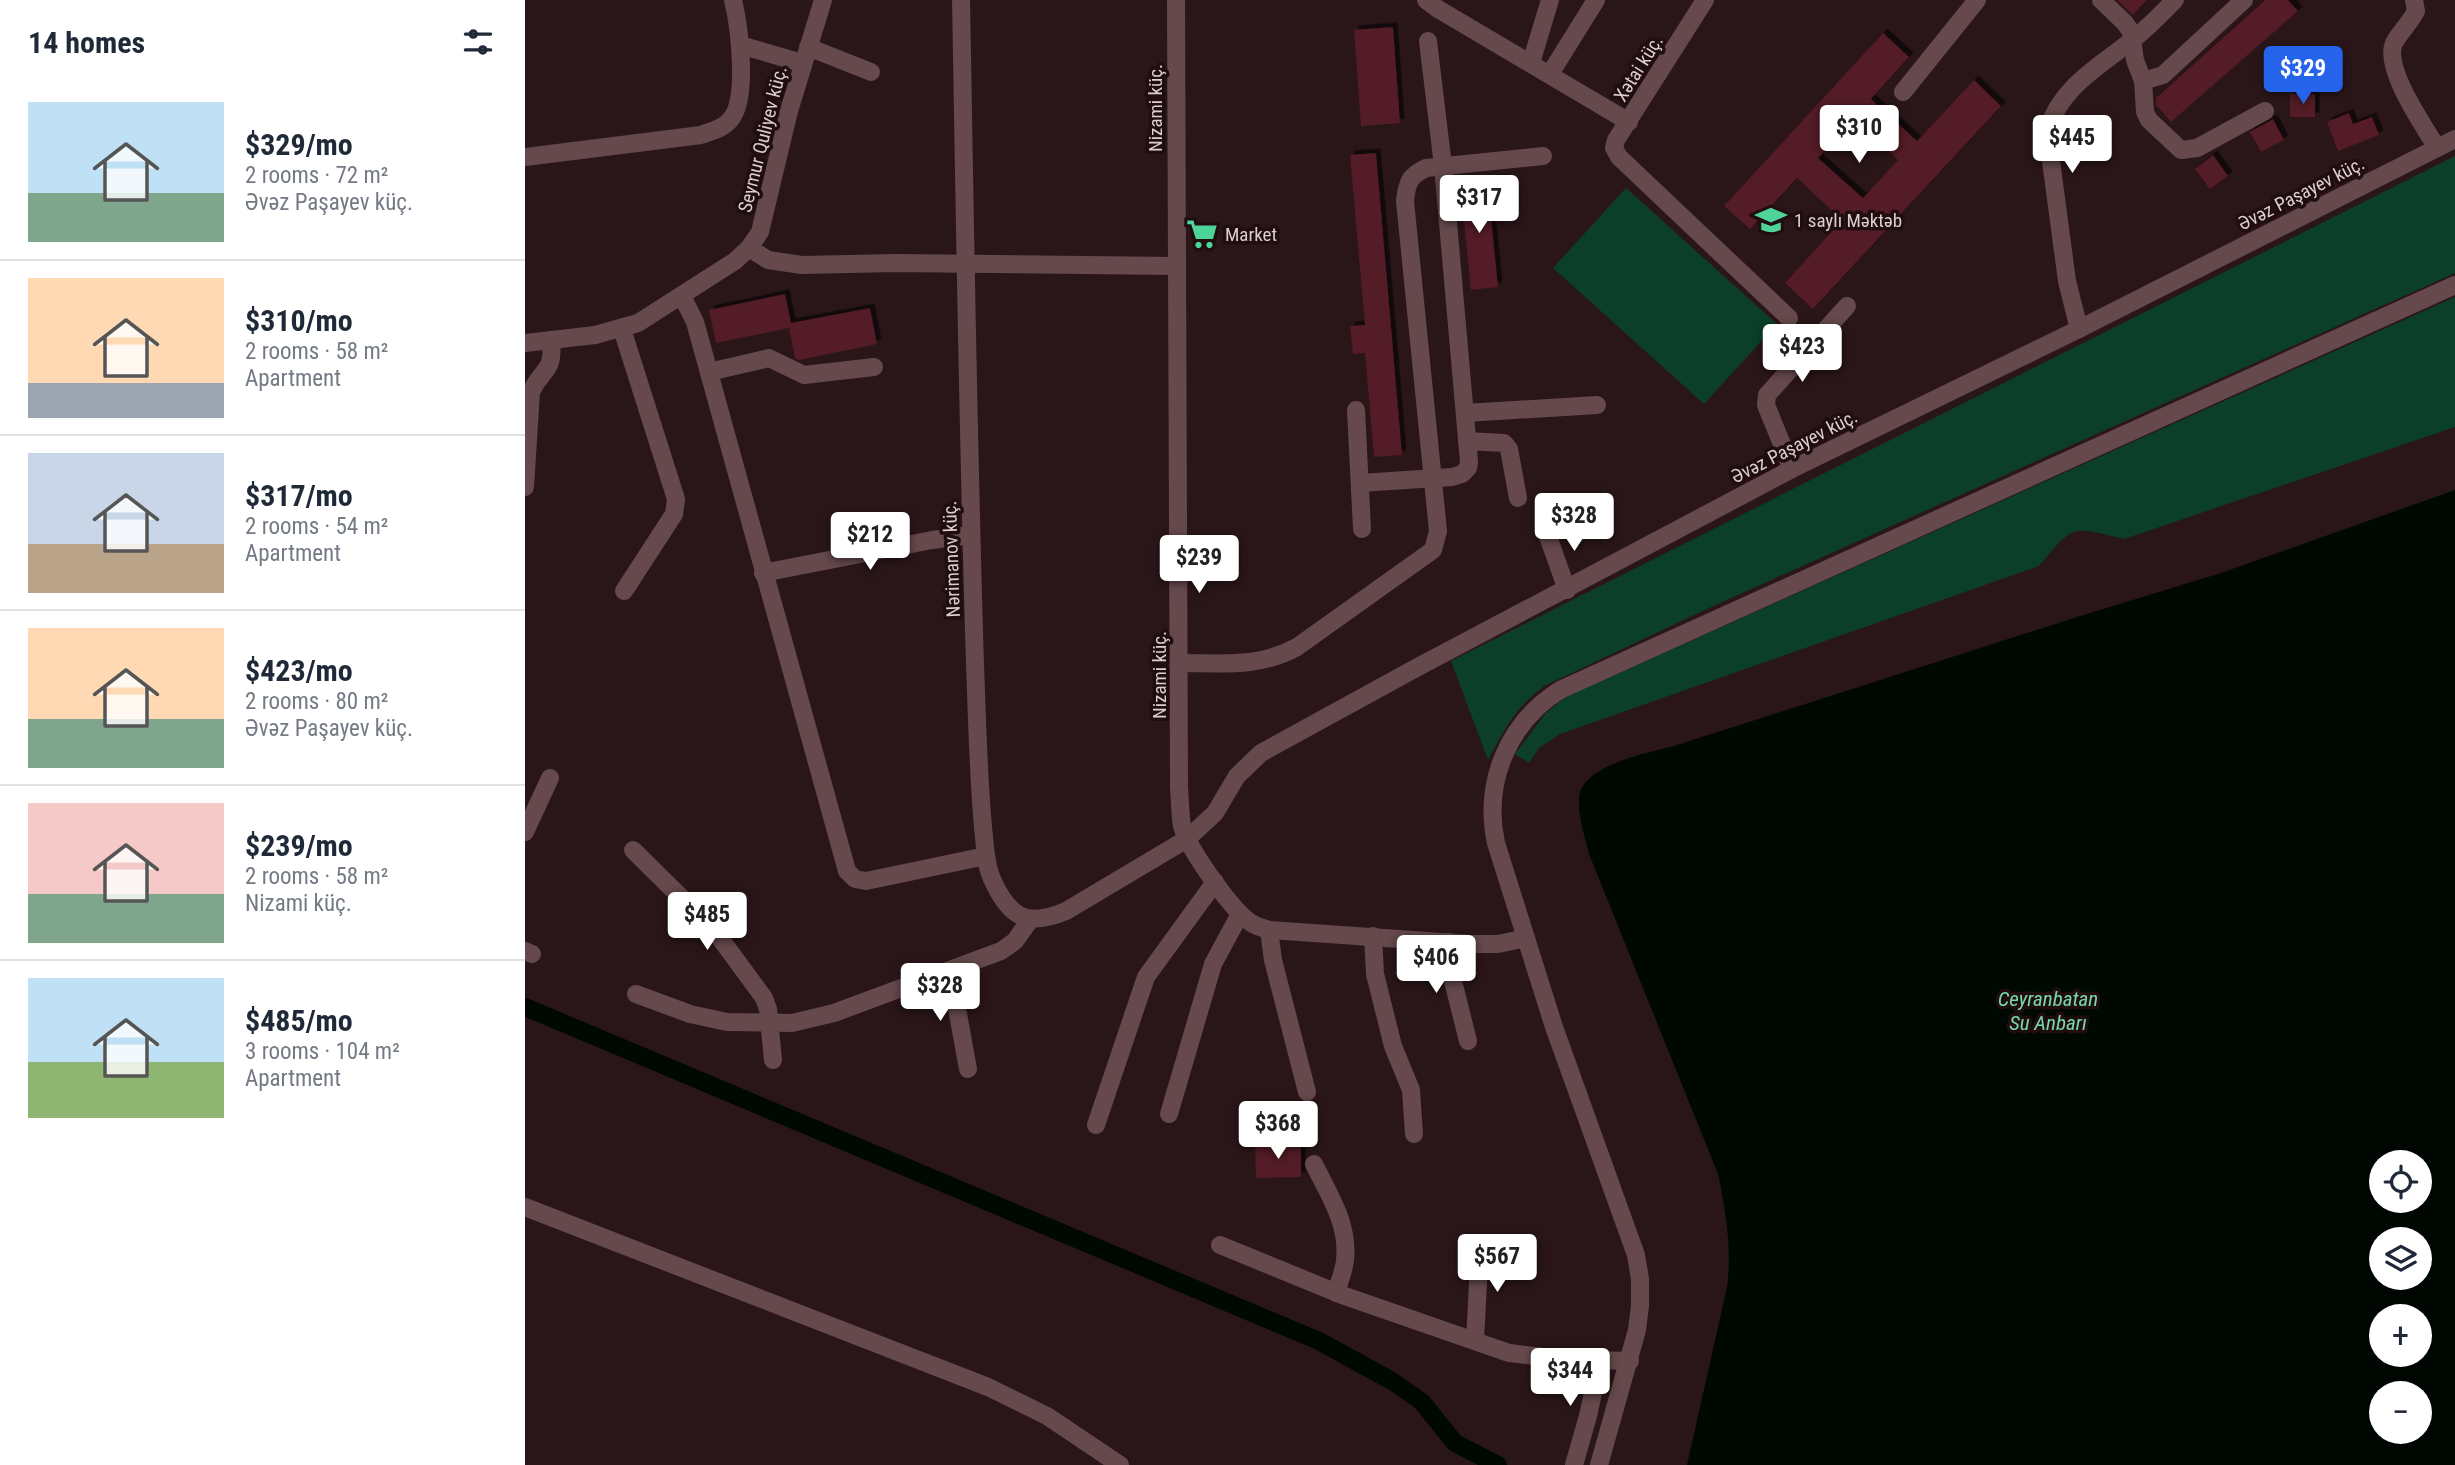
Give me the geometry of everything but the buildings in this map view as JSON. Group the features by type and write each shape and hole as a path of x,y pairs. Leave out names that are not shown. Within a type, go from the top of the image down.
{"street":[{"path":"525,157 701,135 723,127 733,118 740,97 740,45 733,0"},
{"name":"Seymur Quliyev küç.","path":"525,344 622,329 645,319 682,296 735,261 749,248 760,232 778,154 823,0"},
{"name":"Nərimanov küç.","path":"961,0 971,535 978,742 986,856 991,876 1003,901 1014,913 1030,920"},
{"name":"Nizami küç.","path":"1176,0 1179,787 1182,825 1187,839 1240,914 1253,924 1269,930 1498,944 1526,938"},
{"path":"1426,0 1629,122"},
{"path":"1531,63 1550,0"},
{"path":"1550,74 1596,0"},
{"name":"Xətai küç.","path":"1705,0 1616,140 1614,148 1619,157 1789,318"},
{"path":"1903,92 1977,0"},
{"path":"2101,0 2125,23 2133,40 2135,60 2143,81 2145,112 2149,120 2181,150 2197,148 2265,111"},
{"path":"2080,329 2067,281 2047,131 2051,120 2078,80 2133,40 2175,0"},
{"path":"2143,81 2163,75 2244,0"},
{"path":"2414,0 2416,11 2394,44 2392,56 2402,86 2437,148"},
{"path":"1360,483 1452,477 1468,468 1443,166 1428,41"},
{"path":"740,45 805,55 871,72"},
{"name":"Əvəz Paşayev küç.","path":"1187,839 1215,813 1237,776 1261,753 1792,469 2080,329 2455,139"},
{"path":"1180,663 1254,663 1281,656 1433,550 1438,531 1405,201 1408,182 1414,174 1426,168 1543,156"},
{"path":"749,248 768,260 802,265 896,262 1176,266"},
{"path":"1599,1465 1630,1361 1640,1306 1640,1279 1636,1255 1554,1027 1496,843 1491,808 1493,791 1504,753 1517,729 1543,700 1585,678 2455,285"},
{"path":"682,296 695,322 847,871 855,879 866,881 986,856"},
{"path":"1792,469 1766,405 1767,395 1847,306"},
{"path":"622,329 676,499 674,514 624,591"},
{"path":"525,488 531,392 535,383 550,367 551,340"},
{"path":"709,372 769,358 804,375 874,367"},
{"path":"1465,413 1597,405"},
{"path":"1356,410 1362,529"},
{"path":"1467,441 1504,443 1509,449 1518,498"},
{"path":"1545,528 1567,590"},
{"path":"763,573 971,535"},
{"path":"525,832 550,778"},
{"path":"636,994 690,1014 727,1022 792,1023 834,1013 1002,951 1015,941 1030,920 1047,919 1066,911 1187,839"},
{"path":"633,850 715,930 764,998 768,1009 773,1060"},
{"path":"1096,1125 1146,977 1215,882"},
{"path":"1168,1114 1213,964 1240,914"},
{"path":"1269,930 1273,960 1307,1092"},
{"path":"1373,936 1375,974 1390,1034 1411,1090 1415,1134"},
{"path":"1449,942 1450,969 1468,1041"},
{"path":"950,970 968,1069"},
{"path":"1314,1164 1340,1217 1345,1239 1345,1261 1336,1293"},
{"path":"525,1207 988,1387 1047,1416 1112,1463"},
{"path":"1220,1245 1336,1293 1509,1353 1532,1357 1630,1361"},
{"path":"1475,1341 1480,1245"},
{"path":"1574,1465 1588,1416 1599,1360"}],"green space":[{"path":"2455,156 2455,273 1709,608 1544,686 1525,702 1511,719 1488,760 1451,661"},
{"path":"1626,188 1777,324 1704,404 1553,268"},
{"path":"2455,297 2455,427 2124,539 2093,532 2075,532 2060,542 2039,566 1560,734 1539,748 1529,763 1515,754 1545,714 1564,698"}],"water":[{"name":"Ceyranbatan Su Anbarı","path":"2455,490 2455,1465 1687,1465 1727,1287 1729,1258 1726,1216 1718,1174 1589,854 1580,813 1582,787 1591,777 1617,762 2221,573"}],"waterway":[{"path":"525,1007 1319,1341 1392,1381 1422,1402 1455,1443 1498,1465"}],"place":[{"name":"1 saylı Məktəb","path":"1771,220"},
{"name":"Market","path":"1202,234"}]}
